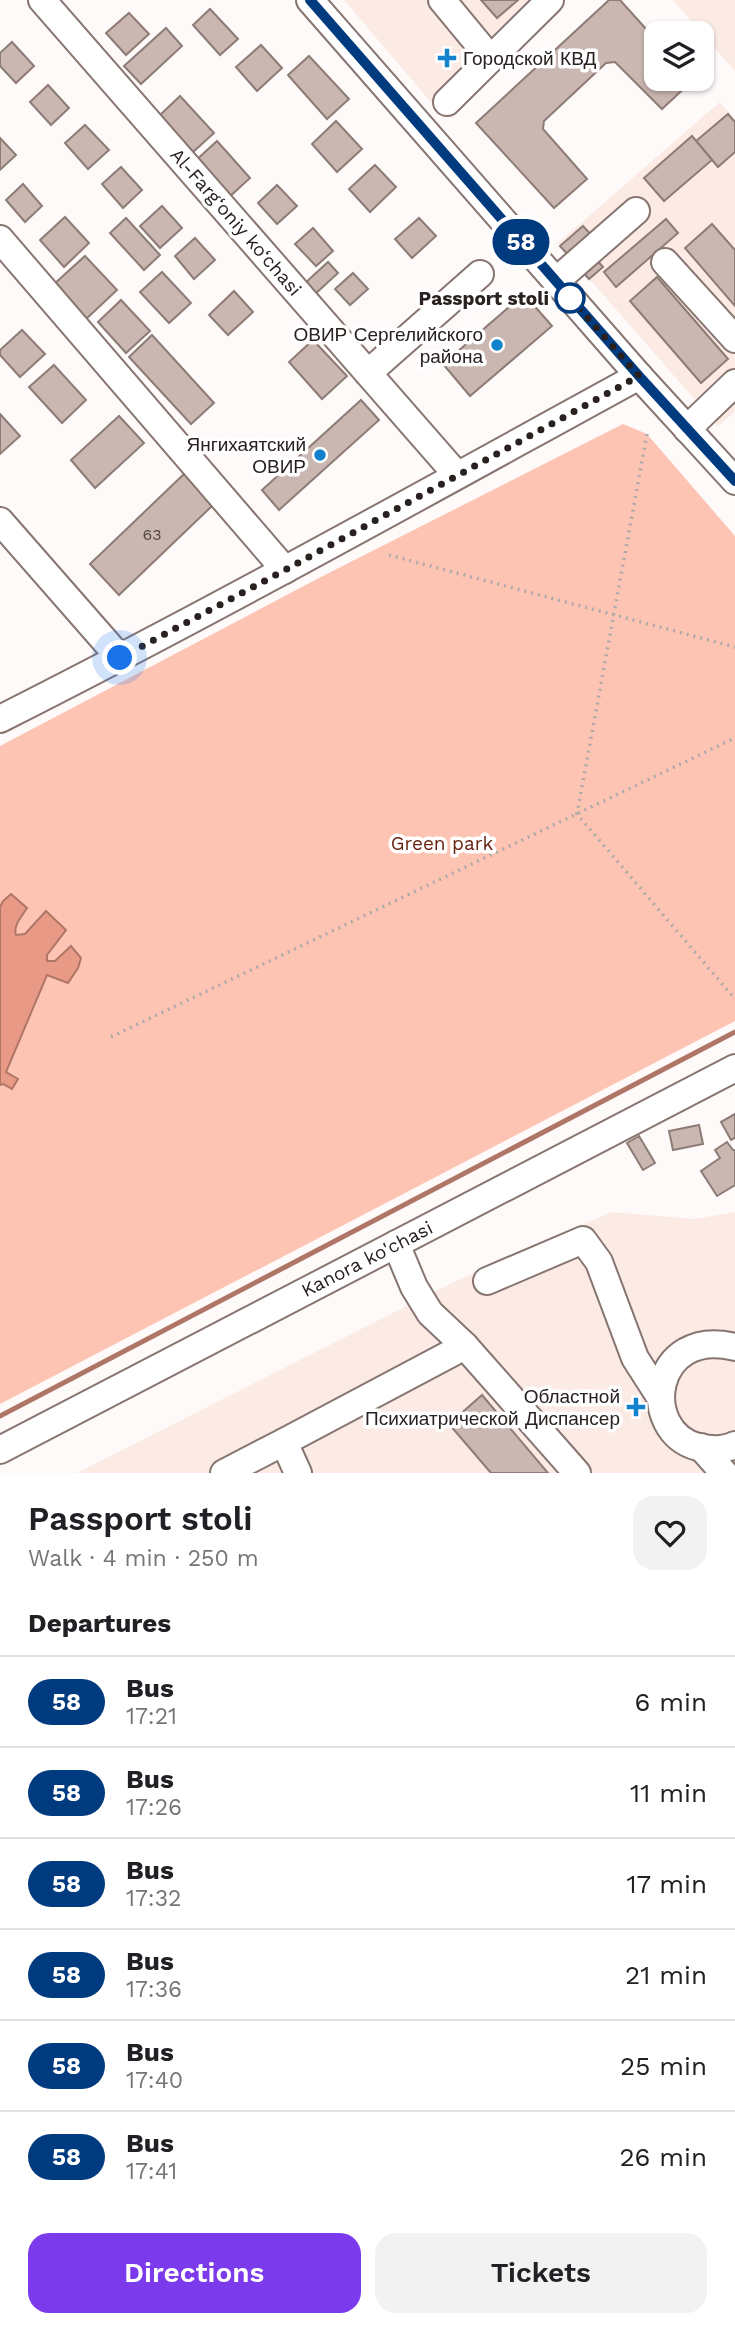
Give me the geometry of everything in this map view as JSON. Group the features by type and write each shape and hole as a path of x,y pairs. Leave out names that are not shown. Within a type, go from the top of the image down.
{"street":[{"name":"Al-Farg‘oniy ko‘chasi","path":"42,0 457,475"},
{"path":"310,0 639,376 735,481"},
{"path":"442,0 490,58"},
{"path":"447,102 550,0"},
{"path":"556,281 636,211"},
{"path":"0,239 285,570"},
{"path":"665,262 735,339"},
{"path":"368,373 480,274"},
{"path":"0,719 285,570 639,376"},
{"path":"687,429 735,383"},
{"path":"0,522 120,658"},
{"name":"Kanora ko'chasi","path":"0,1450 735,1068"},
{"path":"487,1282 583,1240 599,1262 635,1358 660,1396 664,1416 675,1433 691,1445 723,1453"},
{"path":"396,1244 414,1287 430,1313 465,1346 577,1473"},
{"path":"660,1396 664,1375 677,1357 695,1346 717,1342 735,1347"},
{"path":"225,1473 465,1346"},
{"path":"284,1442 298,1473"}],"path":[{"path":"577,814 647,435"},
{"path":"389,555 735,647"},
{"path":"111,1037 735,738"},
{"path":"577,814 735,999"}],"shaded area":[{"name":"Городской КВД","path":"344,0 561,0 442,115"},
{"path":"673,0 735,0 735,71 714,47 714,21 691,21"},
{"path":"720,102 735,120 735,412 718,426 558,243"},
{"path":"11,894 27,908 17,924 16,935 25,934 46,911 66,930 47,955 47,961 55,961 71,946 81,958 68,983 47,975 6,1072 18,1079 12,1089 0,1085 0,907"},
{"path":"612,1212 693,1219 735,1212 735,1473 77,1473 460,1279"}],"green space":[{"name":"Green park","path":"623,424 647,434 735,536 735,1021 0,1404 0,746 317,579"}],"building":[{"path":"481,0 518,0 497,18"},
{"path":"609,0 620,0 644,27 644,91 615,62 606,63 544,121 543,129 587,179 554,208 476,123"},
{"path":"210,9 238,39 220,55 193,25"},
{"path":"129,13 149,34 126,55 106,33"},
{"path":"166,28 182,46 141,84 124,66"},
{"path":"12,42 34,66 16,83 0,66 0,53"},
{"path":"261,45 282,68 257,91 236,67"},
{"path":"309,56 349,99 327,119 288,75"},
{"path":"48,85 69,108 51,125 30,102"},
{"path":"644,91 681,91 662,109"},
{"path":"180,96 214,133 193,152 159,116"},
{"path":"728,114 735,122 735,152 718,167 696,141"},
{"path":"336,121 362,149 337,172 312,144"},
{"path":"85,125 109,150 88,169 65,143"},
{"path":"692,136 712,160 664,201 644,178"},
{"path":"0,138 16,155 0,170"},
{"path":"217,141 250,178 227,199 193,163"},
{"path":"375,165 396,187 370,212 349,189"},
{"path":"121,167 142,190 123,208 102,184"},
{"path":"23,184 42,206 25,222 6,200"},
{"path":"277,185 297,206 277,224 258,203"},
{"path":"162,206 182,228 160,248 140,226"},
{"path":"65,217 89,243 64,267 40,240"},
{"path":"126,218 160,255 144,270 110,233"},
{"path":"419,218 436,236 412,258 395,239"},
{"path":"666,219 678,233 616,287 604,272"},
{"path":"712,224 735,250 735,306 685,248"},
{"path":"583,226 593,237 570,257 560,246"},
{"path":"313,228 333,251 316,266 295,244"},
{"path":"195,238 215,260 194,279 175,256"},
{"path":"85,256 117,290 85,320 53,285"},
{"path":"596,259 603,267 589,279 582,271"},
{"path":"328,262 338,273 314,295 304,284"},
{"path":"162,272 191,303 169,323 140,292"},
{"path":"353,273 368,289 350,305 335,289"},
{"path":"657,277 728,359 701,383 630,301"},
{"path":"234,291 253,312 228,335 209,315"},
{"name":"ОВИР Сергелийского района","path":"524,294 552,326 470,396 443,364"},
{"path":"121,300 150,331 126,353 98,322"},
{"path":"22,330 45,354 20,377 0,355 0,350"},
{"path":"152,335 214,403 191,424 129,357"},
{"path":"313,340 347,376 322,399 289,362"},
{"path":"54,365 86,400 62,423 29,387"},
{"name":"Янгихаятский ОВИР","path":"361,400 379,420 279,510 262,490"},
{"path":"0,414 20,436 0,454"},
{"path":"119,416 144,443 95,488 71,460"},
{"path":"184,474 213,505 119,595 90,564"},
{"path":"735,1114 735,1138 731,1140 721,1122"},
{"path":"699,1125 703,1144 673,1150 669,1131"},
{"path":"639,1136 655,1163 643,1170 627,1143"},
{"path":"727,1142 735,1150 735,1185 717,1196 701,1171 720,1158 715,1150"},
{"path":"482,1395 548,1473 491,1473 449,1424"}],"waterway":[{"path":"0,1416 735,1032"}],"bus line":[{"name":"58","path":"310,0 639,376 735,481"}],"place":[{"name":"Городской КВД","path":"447,58"},
{"name":"Passport stoli","path":"570,298"},
{"name":"ОВИР Сергелийского района","path":"497,345"},
{"name":"Янгихаятский ОВИР","path":"320,455"},
{"name":"Областной Психиатрической Диспансер","path":"636,1407"}],"route":[{"path":"120,658 639,376 570,298"}]}
